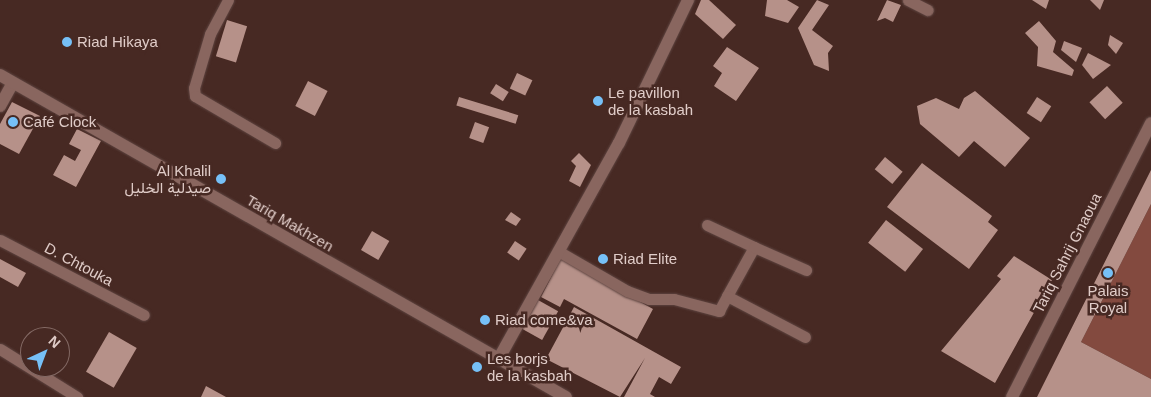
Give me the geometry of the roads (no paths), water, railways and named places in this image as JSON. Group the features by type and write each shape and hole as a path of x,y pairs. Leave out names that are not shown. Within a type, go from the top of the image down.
{"street":[{"path":"498,360 619,143 686,0"},
{"name":"Tariq Makhzen","path":"0,75 12,84 566,397"},
{"path":"0,106 12,84"},
{"name":"Tariq Sahrij Gnaoua","path":"1012,397 1151,123"}],"lane":[{"path":"228,0 210,34 194,88 195,96 276,143"},
{"path":"908,0 928,10"},
{"path":"708,225 806,270"},
{"name":"D. Chtouka","path":"0,240 144,315"},
{"path":"558,251 627,291 649,299 674,299 719,311 754,247"},
{"path":"728,296 805,337"},
{"path":"0,349 77,397"}],"place":[{"name":"Riad Hikaya","path":"67,42"},
{"name":"Le pavillon de la kasbah","path":"598,101"},
{"name":"Café Clock","path":"13,122"},
{"name":"Al Khalil صيدلية الخليل","path":"221,179"},
{"name":"Riad Elite","path":"603,259"},
{"name":"Palais Royal","path":"1108,273"},
{"name":"Riad come&va","path":"485,320"},
{"name":"Les borjs de la kasbah","path":"477,367"}]}
